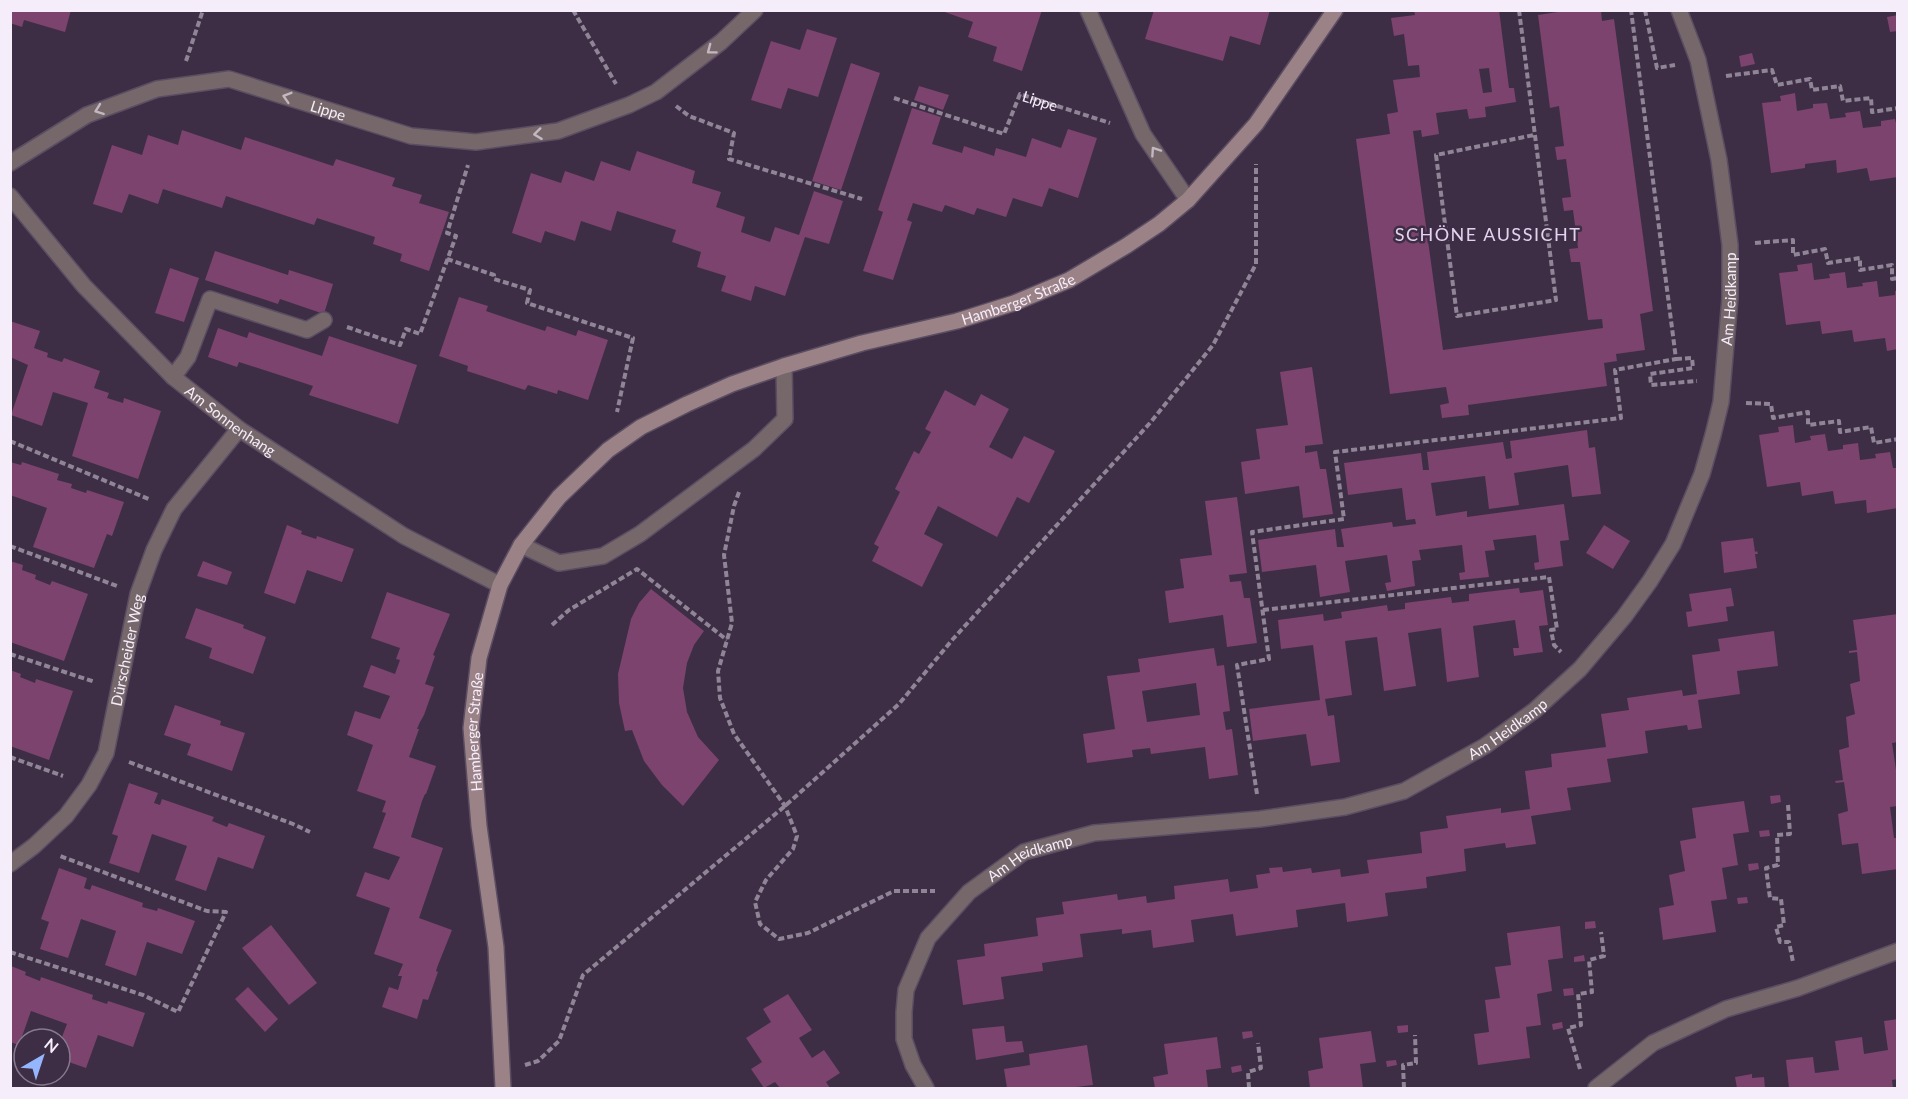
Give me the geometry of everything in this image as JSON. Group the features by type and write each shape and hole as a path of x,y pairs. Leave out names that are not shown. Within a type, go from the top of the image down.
{"street":[{"name":"Lippe","path":"10,163 87,115 157,88 229,79 411,136 476,141 558,131 656,92 721,42 755,10"},
{"path":"1088,10 1143,134 1188,200"},
{"name":"Hamberger Straße","path":"503,1081 496,947 479,826 471,728 479,658 500,585 521,545 559,497 608,450 641,426 732,384 784,366 862,343 957,321 1025,298 1069,280 1160,224 1188,200 1256,124 1335,10"},
{"name":"Am Heidkamp","path":"926,1089 913,1065 904,1039 906,990 928,938 969,892 1024,852 1094,833 1260,819 1345,807 1404,791 1485,746 1534,710 1580,669 1624,617 1650,581 1673,544 1702,474 1721,402 1730,298 1730,245 1719,160 1698,60 1679,10"},
{"name":"Am Sonnenhang","path":"10,196 84,286 173,377 239,429 404,536 500,585"},
{"path":"173,377 188,357 210,299 307,330 324,320"},
{"path":"521,545 559,563 603,556 640,534 754,449 785,419 784,366"},
{"name":"Dürscheider Weg","path":"10,864 34,846 66,816 89,786 106,753 138,594 154,550 174,510 239,429"},
{"path":"1596,1089 1653,1042 1725,1009 1798,988 1898,951"}],"path":[{"path":"178,86 203,10"},
{"path":"573,10 628,105"},
{"path":"1519,10 1556,300 1457,316 1436,154 1534,135"},
{"path":"1631,10 1676,359"},
{"path":"1645,10 1653,51"},
{"path":"1702,79 1772,70 1777,85 1810,80 1812,90 1840,86 1843,101 1871,98 1872,112 1898,108"},
{"path":"656,92 689,116 734,133 729,159 862,199"},
{"name":"Lippe","path":"894,98 1004,134 1020,94 1143,134"},
{"path":"503,1081 538,1061 559,1041 583,975 784,806 898,704 953,639 1150,423 1213,345 1256,264 1256,124"},
{"path":"324,320 400,345 406,329 420,334 456,236 447,233 476,141"},
{"path":"1730,245 1793,240 1793,255 1825,249 1828,263 1860,258 1860,270 1892,265 1892,279 1898,278"},
{"path":"447,259 494,275 494,279 530,290 526,303 633,338 608,450"},
{"path":"1260,819 1237,665 1269,659 1252,532 1344,519 1335,452 1621,418 1615,370 1692,358 1693,368 1650,374 1651,385 1724,379"},
{"path":"1721,402 1771,404 1773,418 1808,412 1809,425 1839,421 1840,432 1871,427 1874,443 1898,439"},
{"path":"10,441 174,510"},
{"path":"754,449 734,506 724,555 732,622 718,671 720,698 734,734 784,806 797,836 793,849 766,880 755,902 760,924 780,939 808,933 894,891 969,892"},
{"path":"10,546 138,594"},
{"path":"552,625 569,610 637,569 727,640"},
{"path":"1263,610 1549,577 1557,629 1551,630 1554,645 1580,669"},
{"path":"10,654 119,690"},
{"path":"106,753 310,832"},
{"path":"10,757 89,786"},
{"path":"1788,805 1790,834 1777,835 1778,866 1766,868 1770,898 1781,899 1784,925 1776,927 1780,942 1789,942 1798,988"},
{"path":"10,952 144,995 177,1012 226,912 207,911 34,846"},
{"path":"1583,1078 1568,1028 1581,1025 1578,994 1592,992 1589,960 1604,956 1601,932"},
{"path":"1404,1089 1403,1065 1416,1063 1415,1035"},
{"path":"1249,1089 1248,1071 1261,1068 1258,1043"}],"building":[{"path":"10,10 71,10 65,32 24,20 22,27 10,23"},
{"path":"939,10 1042,10 1022,71 993,61 997,47 968,37 973,22"},
{"path":"1154,10 1237,12 1237,10 1270,10 1260,45 1230,36 1223,61 1145,39"},
{"path":"1414,10 1499,10 1509,88 1514,88 1516,102 1485,107 1486,117 1469,119 1467,109 1436,113 1439,134 1422,137 1421,130 1413,131 1443,350 1603,328 1602,319 1588,320 1580,262 1571,262 1569,249 1578,248 1573,210 1564,211 1562,198 1571,197 1566,159 1557,160 1555,147 1564,146 1559,106 1550,108 1538,15 1571,10 1601,10 1602,21 1614,19 1653,311 1640,314 1645,350 1616,354 1617,361 1604,363 1607,386 1468,405 1469,415 1442,418 1440,405 1449,403 1446,387 1390,394 1356,139 1390,134 1387,114 1398,112 1393,80 1420,77 1419,65 1408,66 1404,34 1394,36 1391,18 1415,15","holes":["1489,68 1492,92 1483,93 1479,69"]},
{"path":"1898,15 1898,31 1890,32 1887,17"},
{"path":"807,29 837,38 818,97 788,88 781,109 751,100 771,41 800,50"},
{"path":"1752,53 1755,64 1741,67 1739,56"},
{"path":"851,63 880,73 841,190 812,181"},
{"path":"919,86 949,95 943,110 914,100"},
{"path":"1795,93 1797,111 1813,108 1813,104 1827,103 1830,119 1846,117 1845,113 1860,111 1863,128 1881,126 1881,121 1895,119 1898,132 1898,177 1870,181 1867,168 1837,173 1836,160 1805,164 1805,168 1771,173 1762,103 1781,101 1780,96"},
{"path":"912,108 941,117 932,144 962,153 964,146 994,156 996,148 1026,157 1032,138 1061,148 1068,129 1097,138 1078,198 1049,188 1042,207 1013,198 1006,217 977,208 974,215 945,205 942,212 913,203 907,220 912,222 893,280 863,271 883,212 878,210"},
{"path":"182,130 241,150 245,137 333,166 336,159 395,178 392,186 422,195 419,203 449,212 429,271 400,261 402,254 373,244 375,237 317,218 314,225 226,196 222,208 163,189 158,204 129,194 122,213 93,204 112,145 142,155 148,135 178,145"},
{"path":"637,151 695,171 692,183 721,192 716,207 745,217 741,232 770,242 775,227 799,235 814,191 843,201 829,244 805,237 785,296 755,286 751,301 721,291 726,276 697,267 701,252 672,242 676,230 617,211 611,231 581,221 575,241 545,231 541,243 512,233 531,173 561,183 565,171 594,181 601,161 630,171"},
{"path":"215,251 288,275 289,270 333,284 324,314 280,299 278,304 205,280"},
{"path":"1812,263 1814,280 1830,278 1829,274 1845,272 1847,288 1877,281 1879,297 1895,295 1895,291 1898,291 1898,349 1887,351 1885,338 1854,342 1852,330 1822,334 1820,321 1786,325 1779,273 1798,271 1797,265"},
{"path":"170,268 199,278 184,322 155,313"},
{"path":"459,297 488,306 486,311 545,331 547,326 576,336 578,330 608,340 588,400 558,390 557,394 528,385 525,390 467,371 468,366 439,356"},
{"path":"10,321 40,331 34,348 48,353 47,357 62,362 64,358 100,371 94,388 109,393 107,398 123,403 124,398 161,411 138,479 72,456 88,403 53,392 42,426 11,415 28,365 10,357"},
{"path":"218,328 247,338 249,332 322,356 329,336 417,365 398,424 309,395 313,386 239,362 237,367 208,357"},
{"path":"1312,367 1323,444 1305,446 1305,453 1317,451 1320,469 1326,469 1333,514 1303,518 1299,486 1245,494 1241,462 1260,459 1256,429 1288,425 1280,372"},
{"path":"945,390 975,406 981,394 1009,409 989,447 1012,459 1024,436 1055,451 1029,503 1017,497 997,537 938,506 924,534 943,544 922,587 872,561 879,547 874,544 900,492 895,489 914,451 919,454 931,432 925,429"},
{"path":"1793,425 1795,443 1811,440 1810,436 1825,434 1828,451 1843,449 1843,445 1858,443 1860,460 1876,458 1875,454 1890,452 1893,468 1898,468 1898,508 1867,513 1866,500 1835,504 1833,491 1802,496 1800,482 1767,487 1759,435 1779,432 1778,427"},
{"path":"1587,430 1589,448 1595,447 1601,494 1572,497 1568,465 1514,473 1519,505 1489,509 1485,476 1431,483 1436,516 1467,511 1467,517 1564,504 1569,540 1560,541 1563,566 1535,570 1534,563 1539,562 1536,535 1493,540 1495,550 1485,551 1489,577 1460,580 1459,573 1465,572 1462,545 1419,550 1421,560 1412,561 1415,586 1387,591 1385,583 1391,582 1387,555 1345,561 1350,592 1320,597 1316,565 1262,572 1258,540 1335,529 1337,547 1344,547 1341,529 1392,522 1393,527 1416,524 1415,519 1406,520 1402,488 1348,495 1344,463 1421,453 1423,470 1429,470 1427,452 1503,442 1506,459 1512,458 1510,441"},
{"path":"10,462 21,465 22,462 59,474 57,480 72,484 71,488 86,493 87,490 124,502 112,536 107,534 94,568 33,547 47,508 10,495"},
{"path":"1237,497 1247,573 1229,575 1230,582 1241,581 1244,598 1250,598 1257,643 1227,647 1223,615 1169,623 1165,591 1184,588 1180,559 1212,555 1205,501"},
{"path":"287,525 302,531 301,534 316,539 317,536 354,549 342,582 307,570 295,604 264,593"},
{"path":"1604,525 1630,541 1613,569 1586,553"},
{"path":"1753,538 1755,552 1757,551 1758,554 1755,554 1757,568 1724,573 1721,542"},
{"path":"10,561 23,565 22,570 36,575 35,579 50,585 52,581 88,594 64,661 10,642"},
{"path":"203,561 232,572 227,585 197,576"},
{"path":"1519,588 1520,593 1543,590 1548,625 1539,626 1543,652 1514,656 1513,648 1519,648 1515,620 1473,626 1479,677 1447,682 1441,628 1408,633 1416,686 1384,691 1377,637 1345,641 1352,695 1325,699 1328,716 1334,715 1340,762 1311,766 1306,734 1253,741 1249,709 1320,700 1313,645 1281,649 1278,620 1323,614 1324,621 1342,618 1341,612 1387,605 1388,611 1405,609 1405,603 1451,597 1452,603 1469,601 1469,594"},
{"path":"1731,588 1734,606 1726,607 1728,621 1688,627 1686,612 1692,611 1689,594"},
{"path":"651,589 704,631 694,645 687,663 683,688 687,712 698,737 719,760 683,806 662,785 644,761 632,730 625,731 619,703 618,674 631,619 639,603"},
{"path":"387,592 450,614 433,655 435,656 425,684 434,687 417,729 419,729 409,757 436,766 411,837 443,848 419,918 452,930 438,965 436,971 438,972 428,1000 423,999 417,1019 382,1007 389,987 398,990 402,976 398,976 403,964 374,954 390,908 356,896 365,872 389,880 400,857 373,848 386,813 382,812 386,801 357,791 373,745 347,735 355,711 380,719 390,696 363,687 371,665 395,674 400,660 396,659 400,648 371,638"},
{"path":"196,608 244,625 243,628 266,637 253,674 209,658 212,648 185,638"},
{"path":"1898,614 1898,742 1892,743 1898,783 1898,806 1890,807 1894,838 1898,838 1898,869 1862,874 1858,843 1842,845 1838,814 1848,811 1844,782 1836,783 1835,781 1843,780 1839,750 1849,747 1846,717 1855,714 1850,684 1860,681 1857,652 1849,653 1849,651 1857,650 1853,620"},
{"path":"1774,631 1778,666 1737,671 1740,694 1698,700 1702,728 1688,730 1687,725 1645,731 1648,753 1607,759 1611,782 1567,788 1571,810 1531,816 1536,844 1506,848 1505,843 1464,849 1466,871 1426,877 1427,888 1385,893 1388,916 1347,922 1345,903 1296,910 1298,927 1236,936 1233,914 1191,920 1194,942 1153,948 1151,930 1122,934 1122,929 1080,934 1083,957 1042,963 1043,971 1001,977 1004,999 963,1005 957,960 985,956 984,944 1038,936 1036,918 1064,914 1062,902 1117,894 1118,900 1146,896 1147,903 1175,899 1174,886 1228,879 1230,892 1258,888 1256,875 1270,873 1269,868 1282,867 1283,872 1311,868 1312,873 1340,869 1341,877 1369,873 1367,860 1422,853 1420,832 1448,828 1446,816 1501,808 1501,813 1530,809 1525,771 1552,767 1551,754 1606,747 1601,714 1629,710 1627,698 1682,690 1683,696 1697,694 1692,655 1720,651 1718,639"},
{"path":"1214,648 1217,666 1224,665 1230,711 1223,712 1226,730 1232,729 1238,775 1209,779 1205,747 1151,754 1150,748 1132,750 1133,757 1087,763 1083,734 1115,729 1107,676 1140,672 1138,659","holes":["1196,683 1200,715 1147,722 1142,691"]},
{"path":"10,670 35,683 36,679 73,691 49,760 10,746"},
{"path":"175,705 221,721 220,725 245,733 232,771 187,755 191,744 164,735"},
{"path":"129,783 158,793 154,803 160,805 162,799 214,817 212,821 227,827 229,823 265,836 253,869 218,857 206,891 175,880 187,846 152,834 139,873 109,863 118,836 112,834"},
{"path":"1780,795 1781,802 1771,804 1770,796"},
{"path":"1744,801 1749,832 1733,834 1738,865 1722,868 1727,899 1711,901 1716,932 1663,940 1659,908 1674,905 1669,875 1685,871 1680,841 1696,838 1692,808"},
{"path":"1769,830 1770,836 1760,837 1759,831"},
{"path":"1758,863 1759,869 1749,871 1748,864"},
{"path":"59,868 87,878 84,888 90,890 92,885 143,903 142,907 157,911 158,908 195,921 182,954 147,942 136,976 105,965 116,931 81,919 68,958 40,949 49,922 41,919"},
{"path":"1747,897 1748,903 1738,904 1737,898"},
{"path":"1595,921 1596,928 1585,929 1585,922"},
{"path":"271,925 317,983 289,1005 242,948"},
{"path":"1560,926 1563,958 1548,960 1552,991 1537,994 1541,1025 1526,1027 1530,1058 1478,1065 1474,1034 1489,1032 1485,1000 1500,998 1495,967 1511,965 1507,933"},
{"path":"1584,955 1585,961 1574,962 1574,957"},
{"path":"11,966 40,981 41,977 93,995 92,999 107,1004 108,1001 145,1013 133,1047 98,1035 86,1068 72,1063 72,1027 66,1027 67,1024 31,1011 25,1027 12,1027 12,1043 10,1042"},
{"path":"248,987 278,1019 265,1032 235,999"},
{"path":"1573,988 1574,995 1564,996 1563,989"},
{"path":"788,994 812,1030 799,1038 812,1058 824,1050 840,1073 826,1082 830,1088 780,1088 775,1082 764,1088 751,1069 762,1062 746,1038 771,1022 763,1009"},
{"path":"1898,1019 1898,1079 1892,1080 1893,1088 1789,1088 1786,1060 1813,1057 1815,1073 1839,1070 1835,1041 1862,1037 1864,1054 1888,1050 1884,1021"},
{"path":"1562,1022 1563,1028 1553,1030 1552,1024"},
{"path":"1408,1025 1408,1032 1398,1033 1397,1026"},
{"path":"1004,1026 1006,1042 1022,1041 1024,1052 976,1060 972,1029"},
{"path":"1252,1031 1253,1037 1243,1039 1242,1032"},
{"path":"1371,1031 1376,1062 1360,1064 1363,1088 1310,1088 1308,1071 1323,1068 1319,1038"},
{"path":"1217,1037 1221,1068 1206,1070 1208,1088 1155,1088 1153,1077 1168,1074 1164,1044"},
{"path":"1087,1045 1093,1085 1068,1088 1007,1088 1004,1069 1030,1065 1029,1054"},
{"path":"1396,1060 1397,1065 1387,1067 1386,1061"},
{"path":"1241,1065 1242,1071 1232,1073 1231,1067"},
{"path":"1752,1074 1752,1078 1764,1077 1765,1088 1737,1088 1735,1077"}],"district":[{"name":"SCHÖNE AUSSICHT","path":"1488,234"}]}
